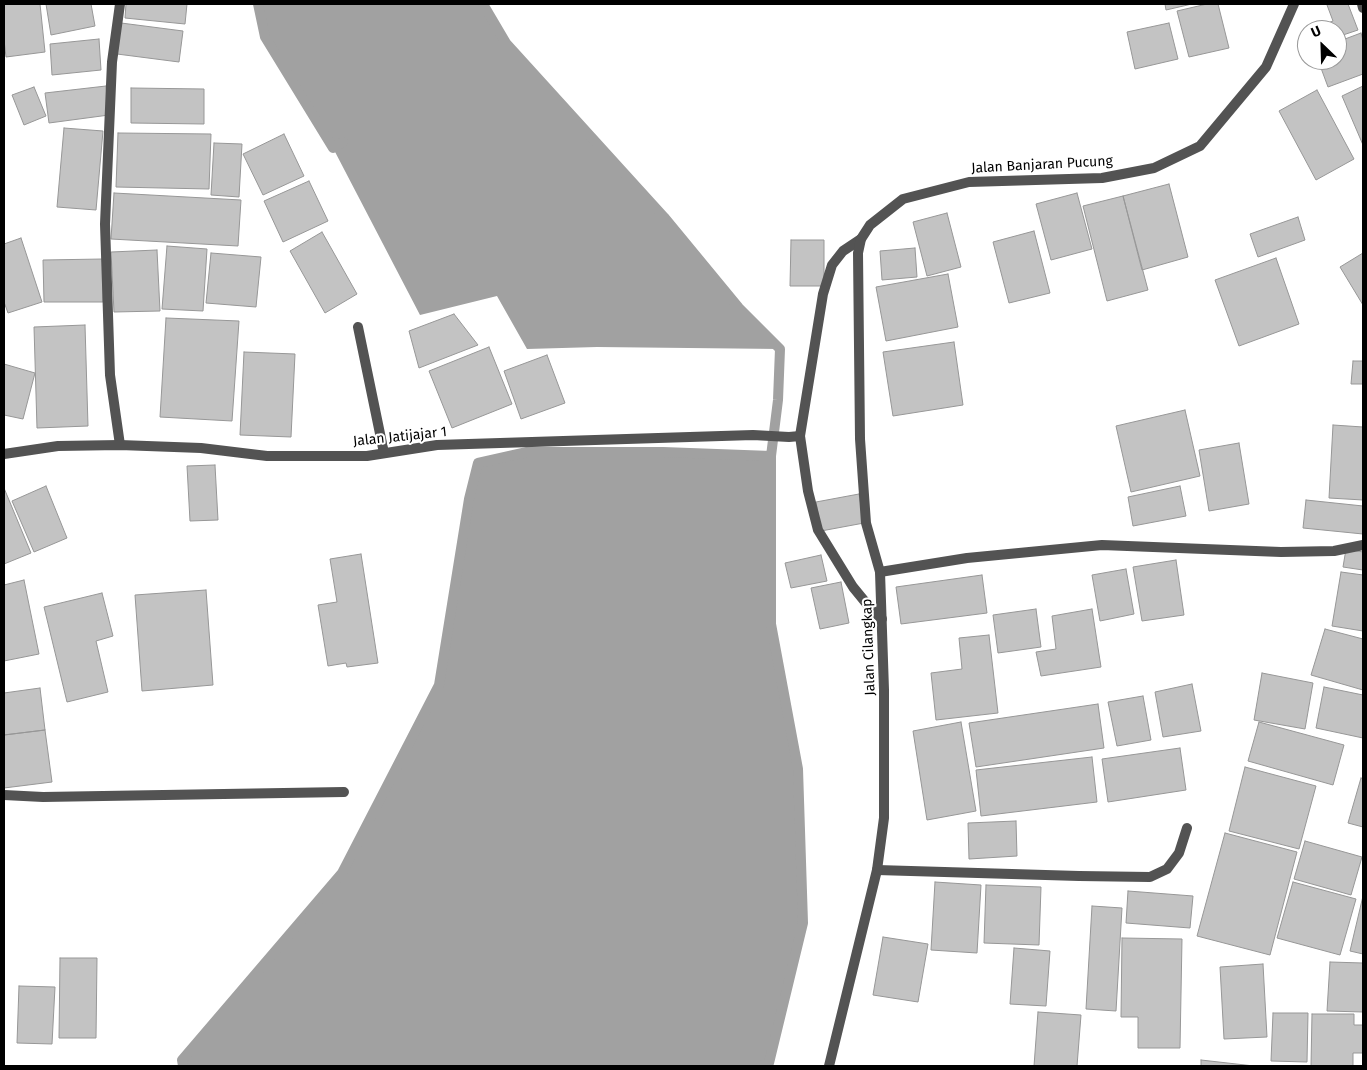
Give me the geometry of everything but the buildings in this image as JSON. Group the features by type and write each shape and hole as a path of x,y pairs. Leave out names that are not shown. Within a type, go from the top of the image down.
{"street":[{"path":"120,4 112,62 105,224 110,375 120,445"},
{"name":"Jalan Banjaran Pucung","path":"870,225 903,199 969,182 1102,178 1154,168 1200,146 1266,66 1294,4"},
{"path":"1362,4 1363,8"},
{"name":"Jalan Cilangkap","path":"829,1066 877,870 884,818 884,690 880,572 866,523 860,439 858,253 861,239 870,225"},
{"path":"861,239 843,251 832,265 823,294 800,436 808,491 818,530 853,588 882,619"},
{"path":"358,327 384,454"},
{"name":"Jalan Jatijajar 1","path":"4,454 58,446 120,445 202,448 266,456 368,456 437,445 800,436"},
{"path":"880,572 967,558 1102,545 1281,552 1334,551 1363,545"},
{"path":"4,795 43,797 344,792"},
{"path":"877,870 1150,877 1167,869 1179,853 1187,828"}],"shaded area":[{"path":"258,4 483,4 506,43 664,217 739,308 780,349 597,347 527,349 497,296 420,315 333,148 265,37"},
{"path":"527,452 663,452 771,456 771,624 798,769 803,923 769,1063 761,1066 183,1066 182,1060 342,873 439,685 469,499 478,463"}],"waterway":[{"path":"258,4 265,37 333,148 343,142"},
{"path":"483,4 506,43 664,217 739,308 780,349 778,400 771,456 771,624 798,769 803,923 769,1063 761,1066"},
{"path":"183,1066 182,1060 342,873 439,685 469,499 478,463 527,452 663,452 771,456"}]}
